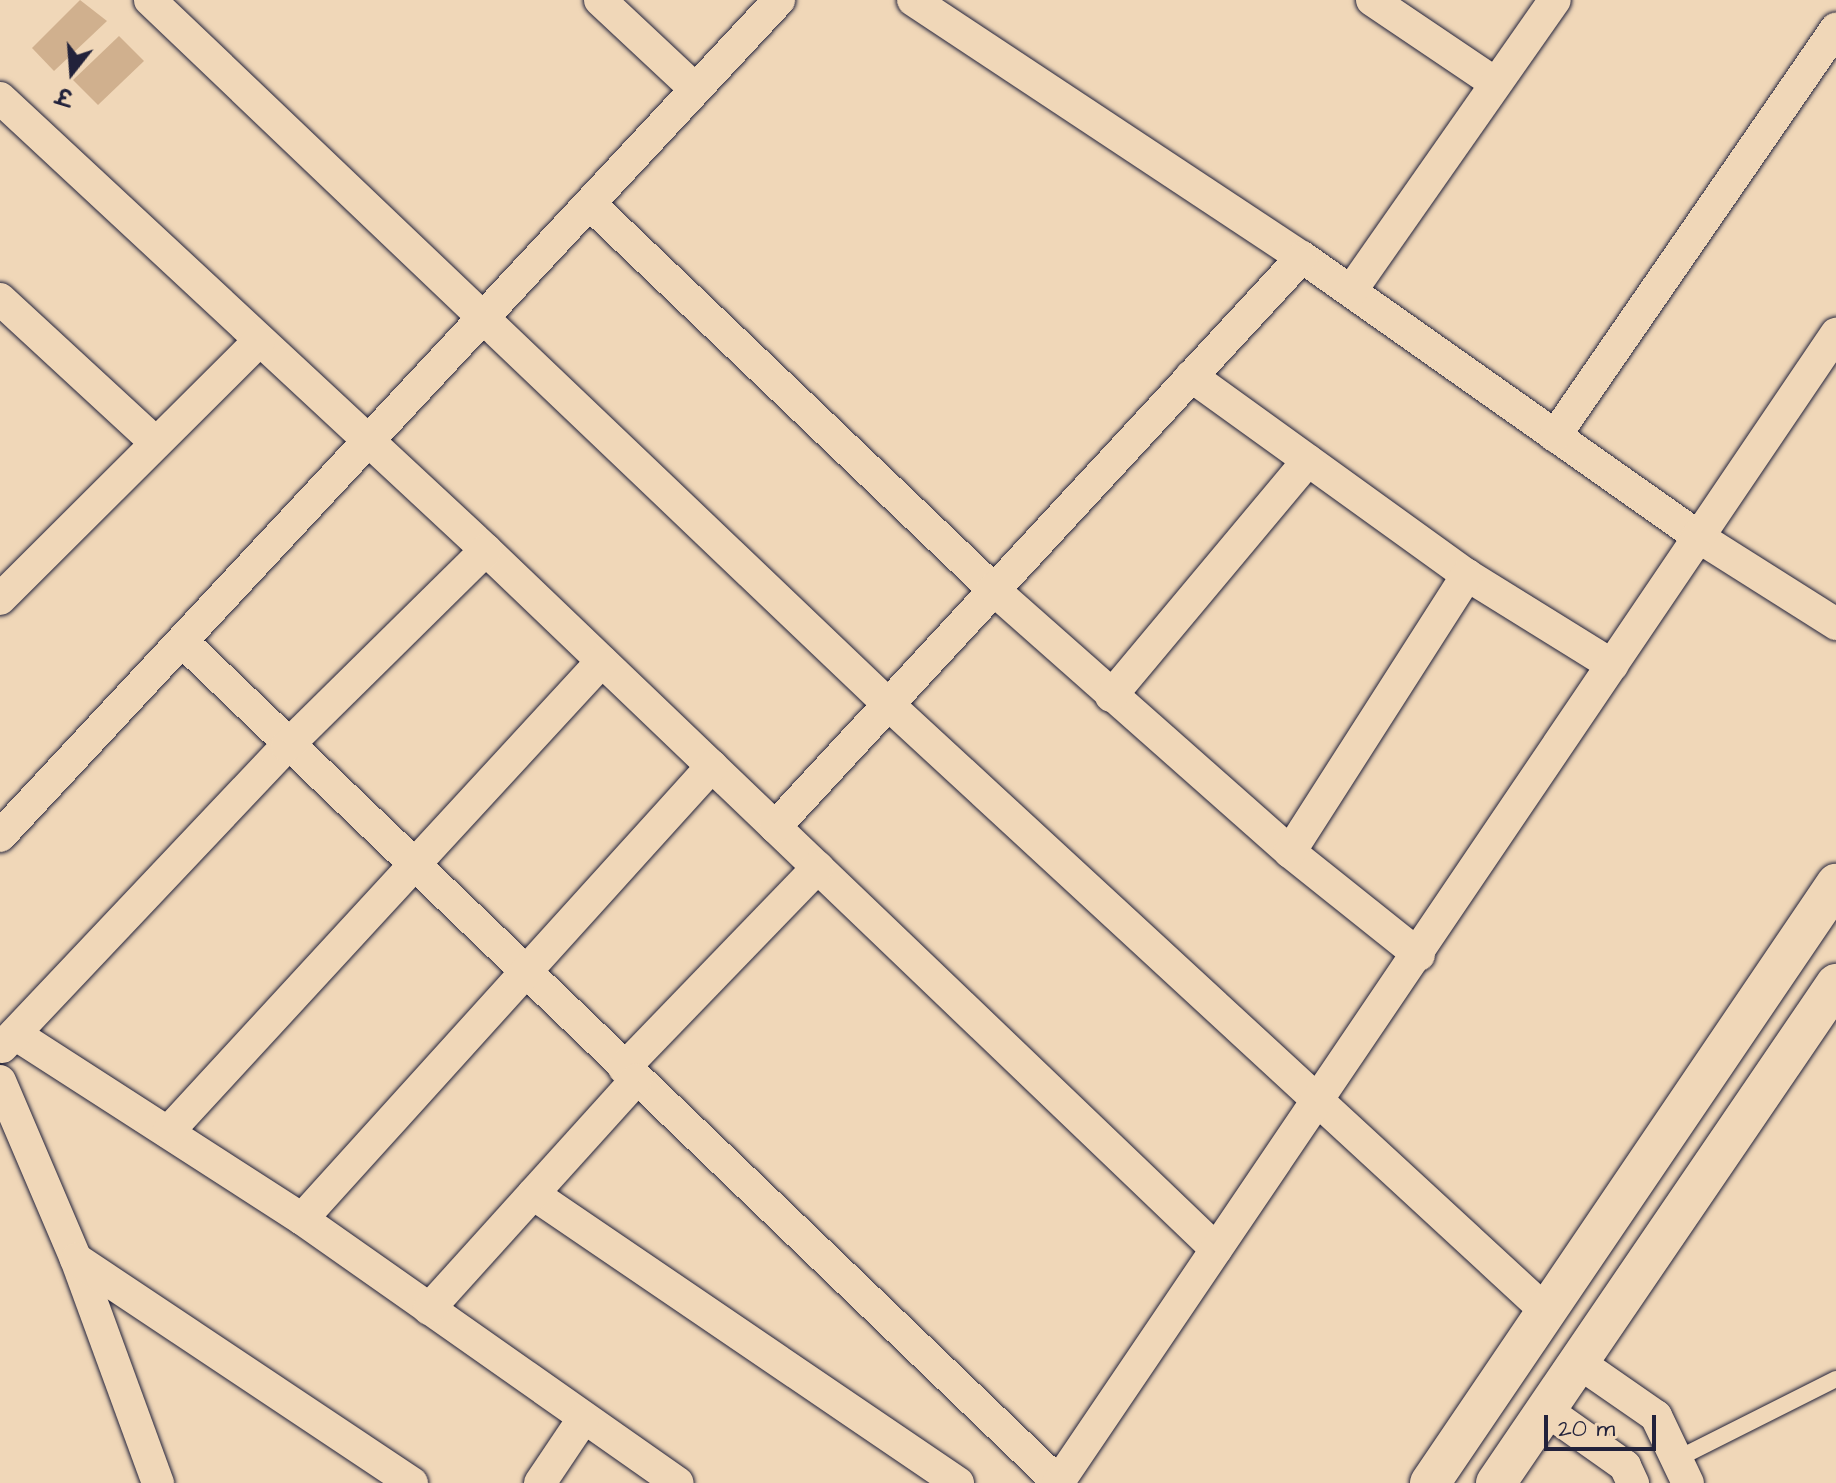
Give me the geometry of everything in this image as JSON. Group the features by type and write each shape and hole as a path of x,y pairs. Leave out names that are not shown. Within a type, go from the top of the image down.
{"street":[{"path":"150,0 481,320 889,705 1546,1311"},
{"path":"600,0 695,89"},
{"path":"0,836 369,446 481,320 779,0"},
{"path":"913,0 1302,257 1697,536 1836,624"},
{"path":"1372,0 1495,83"},
{"path":"1351,291 1555,0"},
{"path":"1555,436 1836,28"},
{"path":"0,98 369,446 486,550 1216,1249"},
{"path":"590,204 993,589 1111,696 1290,852 1419,955"},
{"path":"775,827 1302,257"},
{"path":"5,315 154,441"},
{"path":"184,643 411,866 1058,1482 1321,1101 1697,536 1836,334"},
{"path":"0,599 154,441 259,341"},
{"path":"1191,376 1467,575 1612,665"},
{"path":"1111,696 1308,460"},
{"path":"486,550 287,746 8,1042 168,1132 302,1219 677,1483"},
{"path":"1290,852 1467,575"},
{"path":"168,1132 602,661"},
{"path":"302,1219 522,971 712,766"},
{"path":"429,1309 533,1194 630,1074 818,867"},
{"path":"1430,1483 1836,884"},
{"path":"1496,1483 1836,984"},
{"path":"0,1081 76,1259 158,1483"},
{"path":"533,1194 958,1483"},
{"path":"76,1259 412,1483"},
{"path":"1578,1362 1656,1416 1683,1471"},
{"path":"1546,1410 1625,1466 1633,1483"},
{"path":"540,1483 583,1419"}],"lane":[{"path":"1683,1471 1836,1379"}],"building":[{"path":"80,0 107,21 54,71 32,48"},
{"path":"119,36 144,61 98,105 73,80"}]}
